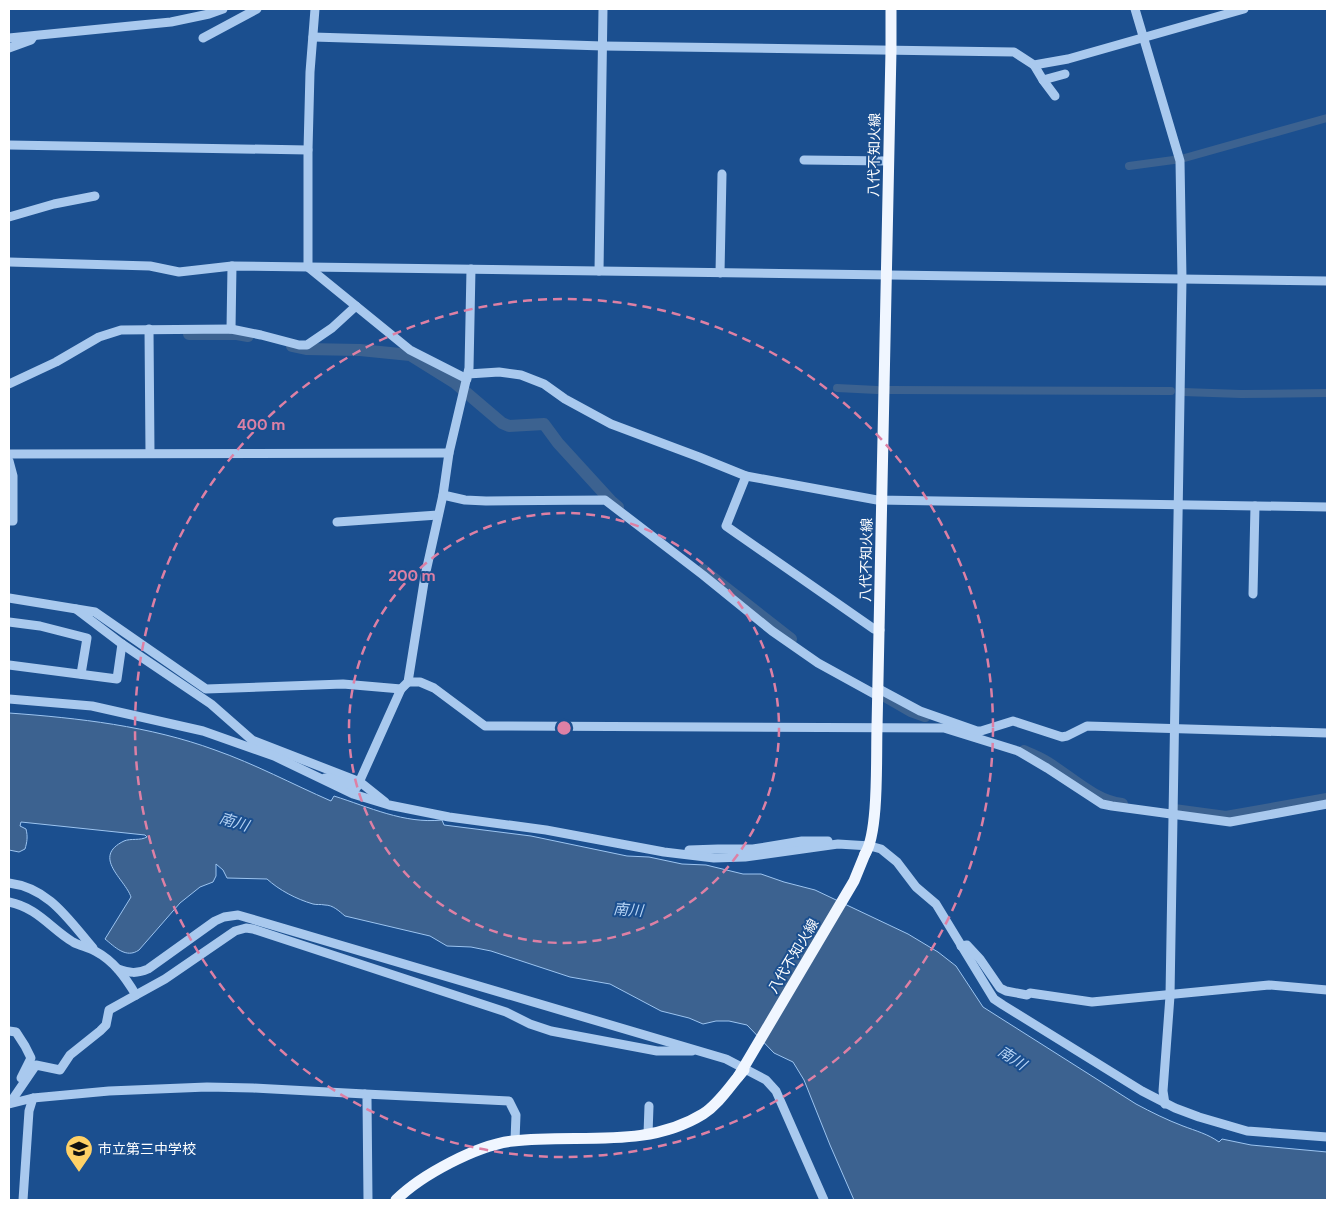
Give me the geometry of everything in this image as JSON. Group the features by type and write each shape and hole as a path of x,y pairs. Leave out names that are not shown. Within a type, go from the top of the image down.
{"main road":[{"name":"八代不知火線","path":"396,1200 421,1179 493,1145 515,1140 620,1137 648,1134 683,1124 704,1113 720,1098 741,1073 854,881 868,850 874,815 878,728 891,9"}],"street":[{"path":"9,38 171,22 223,9"},
{"path":"203,38 257,9"},
{"path":"308,267 308,150 315,9"},
{"path":"599,271 603,9"},
{"path":"1135,9 1180,161 1182,279 1170,996 1164,1091 1165,1104"},
{"path":"1034,66 1068,59 1244,9"},
{"path":"9,48 31,40 33,36"},
{"path":"313,37 603,46 1014,52 1034,66 1055,96"},
{"path":"1043,80 1065,74"},
{"path":"9,145 308,150"},
{"path":"804,160 889,160"},
{"path":"720,273 722,174"},
{"path":"9,217 54,204 96,196"},
{"path":"9,262 150,266 179,272 232,266 1327,280"},
{"path":"231,329 232,266"},
{"path":"308,267 410,350 467,379 499,372 521,375 544,384 565,399 611,424 746,476 883,501 1327,507"},
{"path":"319,778 330,778 357,787 405,686 425,576 443,494 449,453 467,379 471,269"},
{"path":"9,384 56,362 107,333 121,330 150,329 231,329 299,345 307,345 332,328 356,306"},
{"path":"150,329 150,453"},
{"path":"9,454 449,453"},
{"path":"9,461 13,521 9,521"},
{"path":"746,476 726,526 838,604 880,630"},
{"path":"443,494 464,500 486,502 605,500 703,574 772,631 818,663 878,693 920,711 977,731 1013,722 1062,737 1087,726 1327,733"},
{"path":"1253,594 1255,506"},
{"path":"337,522 438,515"},
{"path":"9,598 95,612 206,688 342,684 405,686 420,682 434,688 485,726 944,728 1018,751 1102,804 1172,811 1230,822 1327,804"},
{"path":"74,608 122,644 211,704 252,740 360,782 389,805"},
{"path":"9,622 40,626 87,638 81,674"},
{"path":"9,665 117,679 122,644"},
{"path":"9,699 92,706 203,731 274,756 353,794 389,805 449,818 546,830 714,858 745,857 838,844 868,850 881,849 897,862 916,888 936,904 994,999 1165,1104 1199,1117 1247,1130 1327,1137"},
{"path":"9,883 33,889 53,902 94,950 118,969 136,995"},
{"path":"9,902 21,904 74,943 94,950"},
{"path":"118,969 136,973 148,969 215,921 224,917 238,915 699,1050 726,1059 741,1073 766,1080 776,1092 824,1200"},
{"path":"10,1104 36,1065 60,1070 70,1055 106,1025 109,1010 165,979 235,931 246,928 506,1012 530,1024 551,1031 657,1050 699,1050"},
{"path":"961,946 967,945 980,959 1000,988 1014,994 1027,995 1030,993 1092,1002 1269,985 1327,990"},
{"path":"9,1031 16,1032 31,1058 21,1078 23,1083"},
{"path":"10,1104 33,1098 169,1088 253,1088 509,1101 516,1115 515,1140"},
{"path":"1142,1091 1164,1091"},
{"path":"365,1094 367,1098 368,1200"},
{"path":"23,1200 30,1111 33,1098"},
{"path":"648,1134 649,1106"}],"water":[{"name":"南川","path":"9,713 114,724 165,735 230,756 331,801 334,796 400,817 428,821 442,820 444,825 531,836 627,856 649,857 682,864 706,865 743,874 761,874 815,890 908,934 938,952 956,966 983,1007 1147,1110 1219,1142 1222,1139 1251,1145 1327,1152 1327,1200 854,1200 804,1080 793,1062 774,1053 747,1025 729,1021 703,1024 689,1018 661,1011 610,984 570,977 491,951 471,947 447,946 430,936 345,916 331,906 313,904 294,897 267,879 227,878 223,870 216,864 216,876 213,882 200,887 180,903 139,950 125,953 105,939 131,897 113,868 110,854 115,847 124,841 147,837 145,835 21,822 20,826 26,829 27,832 25,849 19,852 9,850"}],"waterway":[{"path":"1129,166 1181,159 1327,118"},
{"path":"189,334 237,334 248,336"},
{"path":"292,346 306,349 360,350 410,355 455,383 502,423 509,426 544,424 558,443 618,507"},
{"path":"837,388 877,390"},
{"path":"890,390 1171,391"},
{"path":"1183,392 1241,394 1327,393"},
{"path":"703,570 791,639"},
{"path":"885,696 911,711 925,716"},
{"path":"1024,751 1045,761 1102,798 1122,804"},
{"path":"1174,810 1226,817 1327,799"}],"place":[{"name":"市立第三中学校","path":"79,1173"}]}
